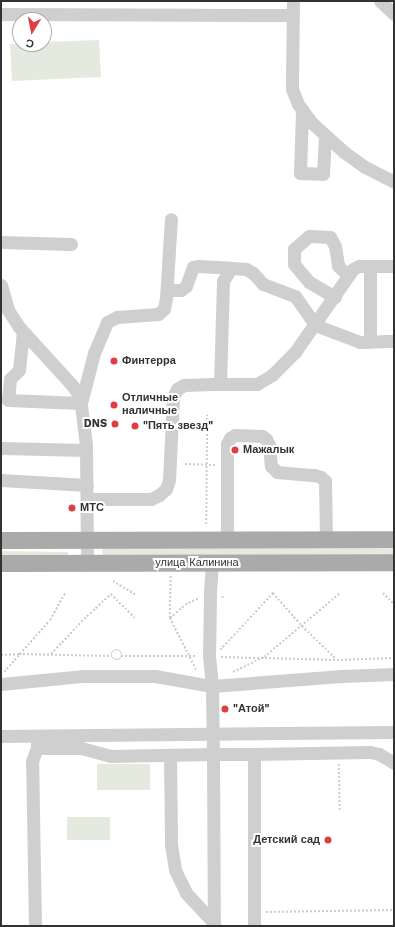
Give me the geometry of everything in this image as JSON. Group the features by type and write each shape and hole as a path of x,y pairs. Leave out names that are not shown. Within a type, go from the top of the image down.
{"main road":[{"name":"улица Калинина","path":"1,540 394,539"},
{"name":"улица Калинина","path":"1,563 394,562"}],"street":[{"path":"293,1 292,80 294,97 302,110 325,135 359,164 394,182"},
{"path":"380,1 394,14"},
{"path":"1,14 292,15"},
{"path":"302,110 300,173 323,174 325,135"},
{"path":"81,403 94,353 107,322 117,317 158,314 164,309 167,290 171,219"},
{"path":"335,297 309,282 294,264 294,249 309,236 330,237 335,246 338,266 348,275"},
{"path":"1,242 71,244"},
{"path":"87,499 151,499 159,495 166,489 169,480 173,397 177,388 184,385 257,384 272,375 295,352 335,297 348,275 359,266 394,266"},
{"path":"370,266 370,342"},
{"path":"167,290 181,290 186,286 193,267 246,269 253,273 263,284 295,296 315,326 360,342 394,341"},
{"path":"220,384 224,280 231,268"},
{"path":"295,296 309,282"},
{"path":"1,285 6,312 72,385 80,397 86,450 87,563"},
{"path":"23,332 19,370 10,379 8,400 81,403"},
{"path":"227,540 227,444 230,438 235,435 262,436 266,439 269,445 272,466 277,472 320,476 326,485 326,540"},
{"path":"1,448 86,450"},
{"path":"1,480 87,485"},
{"path":"212,563 210,595 215,654 212,686 214,925"},
{"path":"1,684 82,676 155,676 212,686 342,676 394,674"},
{"path":"37,742 212,733 394,732"},
{"path":"1,736 81,748 110,756 370,752 379,754 394,763"},
{"path":"34,926 32,761 37,742"},
{"path":"254,754 254,926"},
{"path":"170,756 171,844 175,870 186,893 214,925"}],"path":[{"path":"206,524 207,415"},
{"path":"185,464 226,465"},
{"path":"172,563 170,618 198,674"},
{"path":"112,581 135,594"},
{"path":"1,675 50,620 65,593"},
{"path":"215,654 273,593 302,626 336,660"},
{"path":"230,674 264,657 340,593"},
{"path":"384,593 394,604"},
{"path":"50,654 111,594 136,618"},
{"path":"170,618 185,605 196,599 210,595"},
{"path":"112,656 116,650 120,652 121,656"},
{"path":"1,656 19,654 112,656 116,660 121,656 189,656 215,654 336,660 394,658"},
{"path":"340,752 340,810"},
{"path":"254,913 394,910"}],"shaded area":[{"path":"99,40 101,77 12,81 10,44 12,44 12,52 52,52 52,42"},
{"path":"102,548 394,549 394,555 103,555"},
{"path":"1,551 68,552 68,558 1,558"},
{"path":"97,764 150,764 150,790 97,790"},
{"path":"67,817 110,817 110,840 67,840"}],"place":[{"name":"Финтерра","path":"114,361"},
{"name":"Отличные наличные","path":"114,405"},
{"name":"DNS","path":"115,424"},
{"name":"\"Пять звезд\"","path":"135,426"},
{"name":"Мажалык","path":"235,450"},
{"name":"МТС","path":"72,508"},
{"name":"\"Атой\"","path":"225,709"},
{"name":"Детский сад","path":"328,840"}]}
